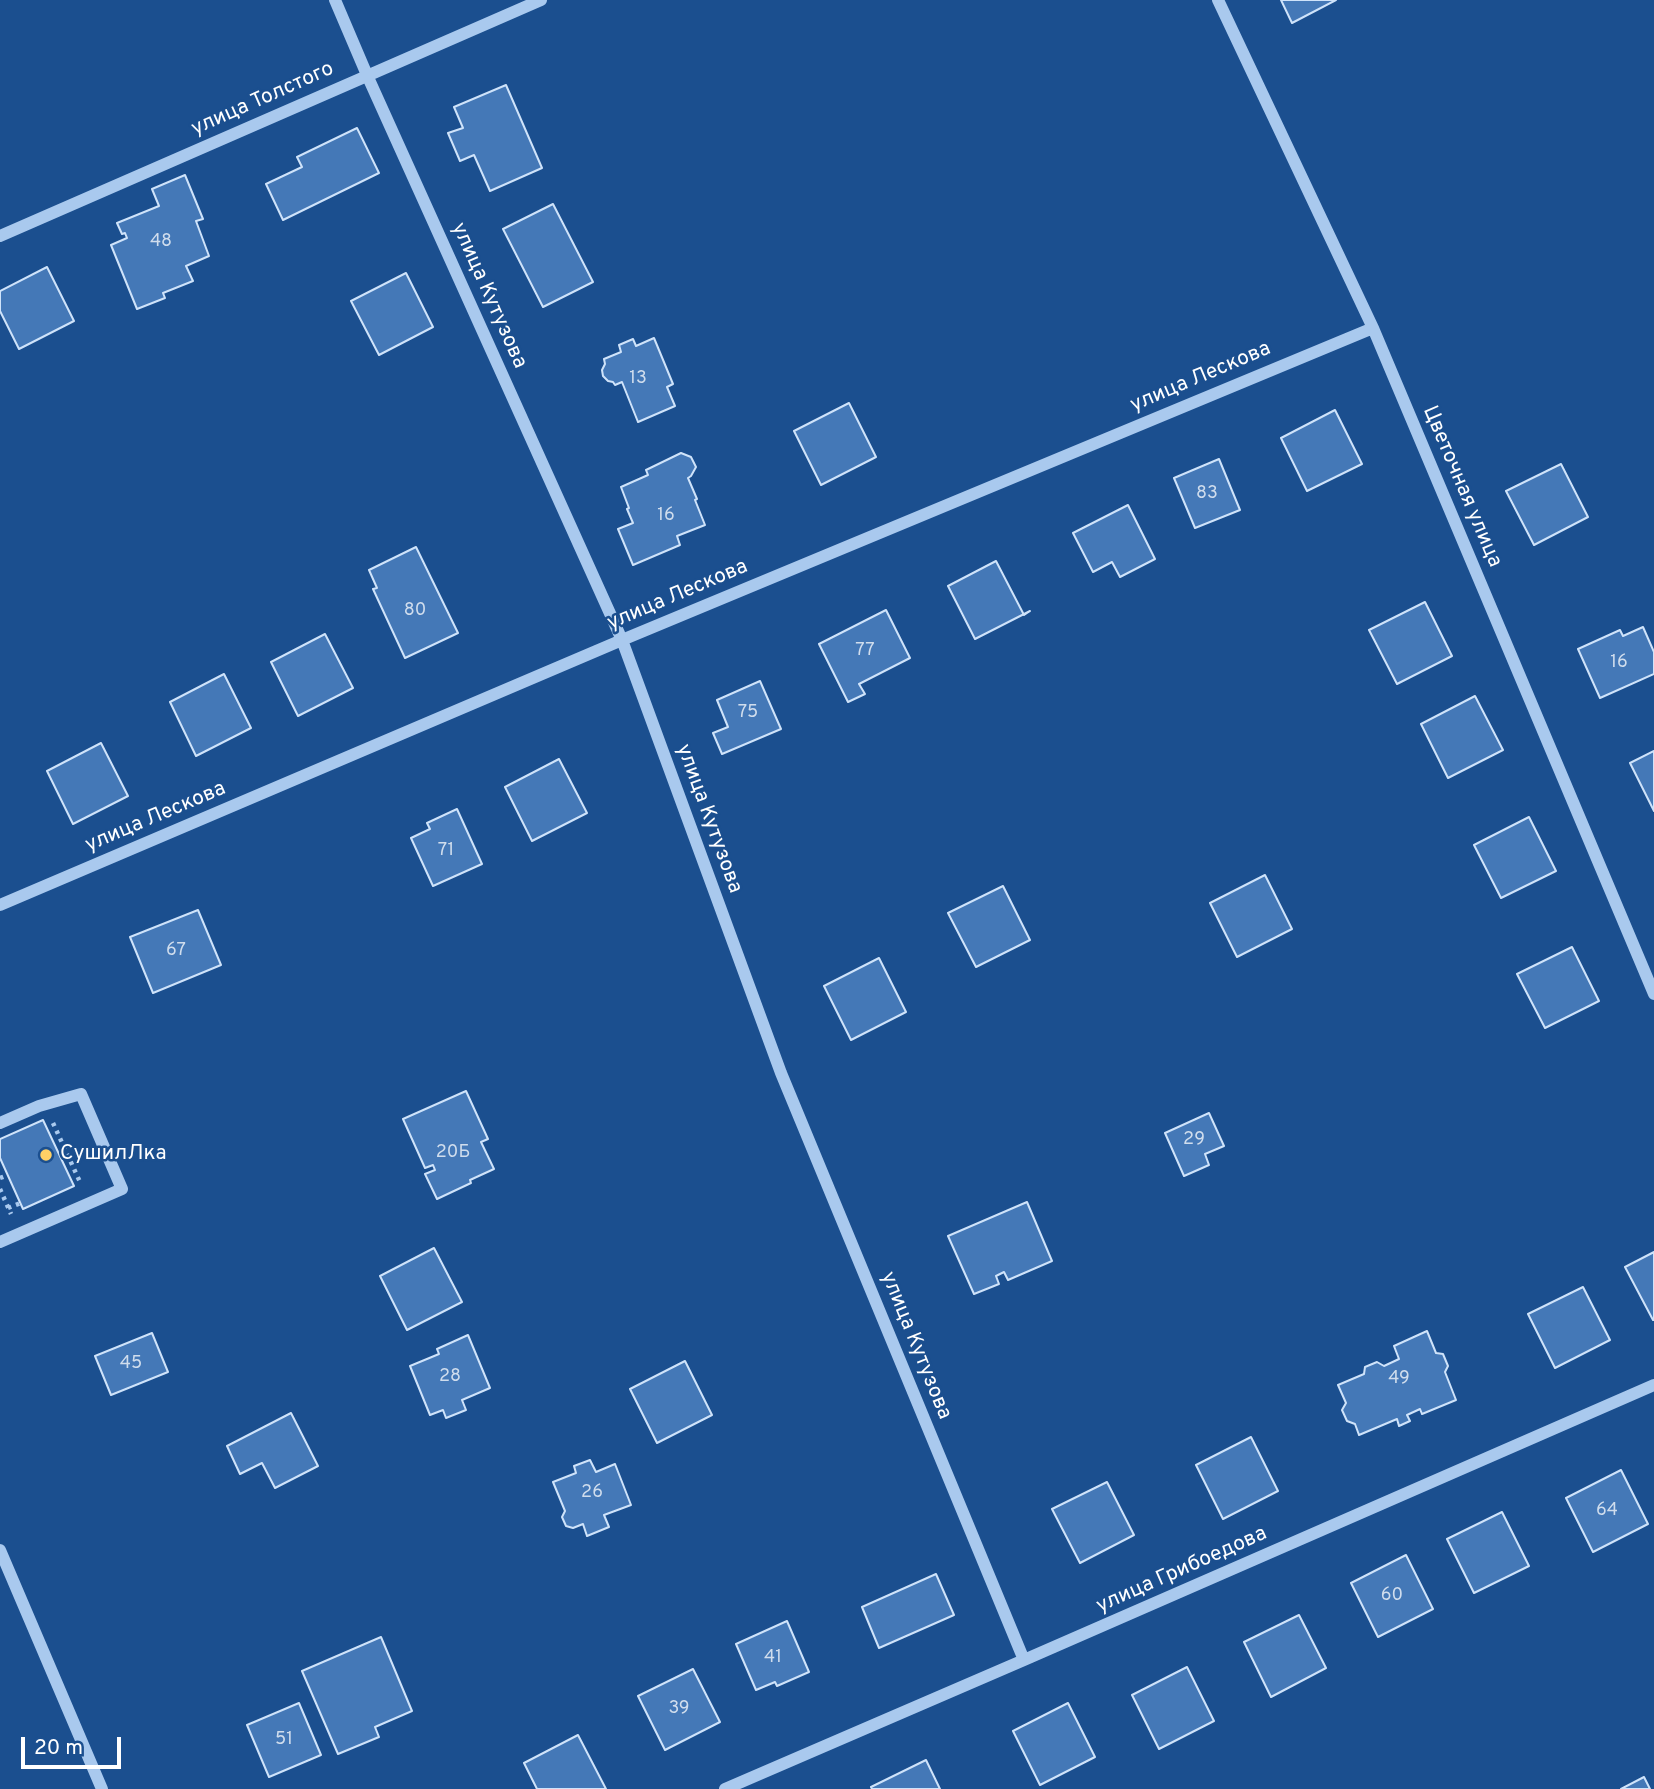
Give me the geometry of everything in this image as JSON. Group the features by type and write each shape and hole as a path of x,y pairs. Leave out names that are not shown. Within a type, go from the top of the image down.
{"street":[{"name":"улица Кутузова","path":"335,0 622,640 781,1073 1024,1660"},
{"name":"улица Толстого","path":"0,236 541,0"},
{"name":"Цветочная улица","path":"1219,0 1373,328 1654,995"},
{"name":"улица Лескова","path":"0,905 622,640 1373,328"},
{"path":"0,1123 39,1105 81,1094 122,1189 0,1242"},
{"name":"улица Грибоедова","path":"724,1789 1654,1385"},
{"path":"0,1550 102,1789"}],"path":[{"path":"53,1123 84,1192"},
{"path":"0,1178 8,1175"},
{"path":"0,1189 14,1222"},
{"path":"8,1208 20,1203"}],"building":[{"path":"1281,0 1336,0 1292,23"},
{"path":"506,85 542,168 490,191 474,155 460,161 448,133 463,128 454,107"},
{"path":"357,128 379,173 283,220 266,184 302,167 297,157"},
{"path":"185,175 203,219 196,221 209,256 186,266 193,281 163,293 165,298 137,309 111,245 127,238 117,223 159,206 152,189"},
{"path":"553,204 593,282 543,307 503,229"},
{"path":"47,267 74,321 19,349 0,311 0,291"},
{"path":"406,273 433,327 379,355 351,301"},
{"path":"654,338 673,384 667,387 675,406 638,422 622,382 615,385 603,376 604,359 621,352 619,345 633,339 636,346"},
{"path":"849,403 876,457 821,485 794,431"},
{"path":"1335,410 1362,464 1307,491 1281,438"},
{"path":"681,453 691,457 696,467 688,478 705,525 677,536 680,545 633,565 618,529 633,523 621,487 648,475 646,470"},
{"path":"1219,459 1240,510 1195,528 1174,478"},
{"path":"1561,464 1588,517 1534,545 1506,491"},
{"path":"1128,505 1155,559 1120,577 1112,562 1093,572 1073,533"},
{"path":"416,547 458,633 405,658 373,589 377,588 369,570"},
{"path":"996,561 1024,614 975,639 948,586"},
{"path":"1425,602 1452,656 1397,684 1369,630"},
{"path":"886,610 910,658 859,684 865,694 848,702 819,644"},
{"path":"1643,627 1654,652 1654,674 1600,698 1578,649 1620,630 1623,636"},
{"path":"325,634 353,688 298,716 271,662"},
{"path":"224,674 251,728 196,756 170,702"},
{"path":"760,681 781,729 722,754 713,733 728,727 717,700"},
{"path":"1475,696 1503,750 1448,778 1421,724"},
{"path":"101,743 128,796 73,824 47,771"},
{"path":"1654,751 1654,811 1630,763"},
{"path":"559,759 587,813 532,841 505,787"},
{"path":"457,809 482,864 433,886 411,838 430,829 427,823"},
{"path":"1529,817 1556,871 1501,898 1474,845"},
{"path":"1265,875 1292,929 1237,957 1210,903"},
{"path":"1003,886 1030,940 976,967 948,913"},
{"path":"198,910 221,965 153,993 130,937"},
{"path":"1572,947 1599,1001 1545,1028 1517,974"},
{"path":"879,958 906,1012 851,1040 824,986"},
{"path":"466,1091 488,1139 481,1142 494,1169 437,1199 425,1174 435,1170 433,1165 425,1168 403,1119"},
{"path":"1209,1113 1224,1146 1205,1154 1209,1165 1184,1176 1165,1133"},
{"path":"43,1120 74,1186 23,1209 0,1158 0,1139"},
{"path":"1027,1202 1052,1261 1008,1280 1004,1272 996,1276 999,1284 974,1294 948,1236"},
{"path":"434,1248 462,1302 407,1330 380,1276"},
{"path":"1654,1252 1654,1320 1653,1320 1625,1267"},
{"path":"1583,1287 1610,1340 1555,1368 1528,1314"},
{"path":"1427,1331 1436,1353 1443,1354 1448,1366 1445,1372 1456,1400 1422,1414 1420,1409 1407,1415 1410,1421 1399,1426 1397,1419 1359,1435 1355,1424 1347,1421 1342,1410 1346,1403 1338,1385 1364,1374 1365,1367 1377,1362 1384,1366 1399,1359 1394,1346"},
{"path":"152,1333 168,1372 111,1395 95,1356"},
{"path":"468,1335 490,1388 462,1400 466,1410 446,1418 443,1410 430,1415 410,1366 439,1354 437,1349"},
{"path":"685,1361 712,1415 657,1443 630,1389"},
{"path":"291,1413 318,1466 275,1488 262,1463 240,1474 227,1446"},
{"path":"1251,1437 1278,1491 1223,1519 1196,1465"},
{"path":"590,1460 596,1472 615,1464 631,1505 604,1515 609,1527 587,1536 583,1524 573,1528 566,1526 562,1517 565,1511 553,1482 576,1473 574,1466"},
{"path":"1621,1470 1648,1524 1593,1552 1566,1498"},
{"path":"1107,1482 1134,1535 1080,1563 1052,1509"},
{"path":"1502,1512 1529,1566 1474,1593 1447,1539"},
{"path":"1406,1555 1433,1609 1378,1637 1351,1583"},
{"path":"936,1574 954,1615 879,1648 862,1607"},
{"path":"1299,1615 1326,1668 1271,1697 1244,1642"},
{"path":"787,1621 809,1672 777,1686 775,1682 756,1690 736,1644"},
{"path":"381,1637 412,1711 375,1727 379,1737 338,1754 302,1671"},
{"path":"1187,1667 1214,1721 1159,1749 1132,1695"},
{"path":"693,1669 720,1722 665,1750 638,1696"},
{"path":"299,1703 321,1755 269,1777 247,1725"},
{"path":"1068,1703 1095,1757 1040,1785 1013,1731"},
{"path":"578,1735 606,1789 537,1789 524,1763"},
{"path":"926,1760 940,1789 872,1789 871,1787"},
{"path":"1644,1777 1650,1789 1621,1789"}],"place":[{"name":"СушилЛка","path":"46,1155"}]}
